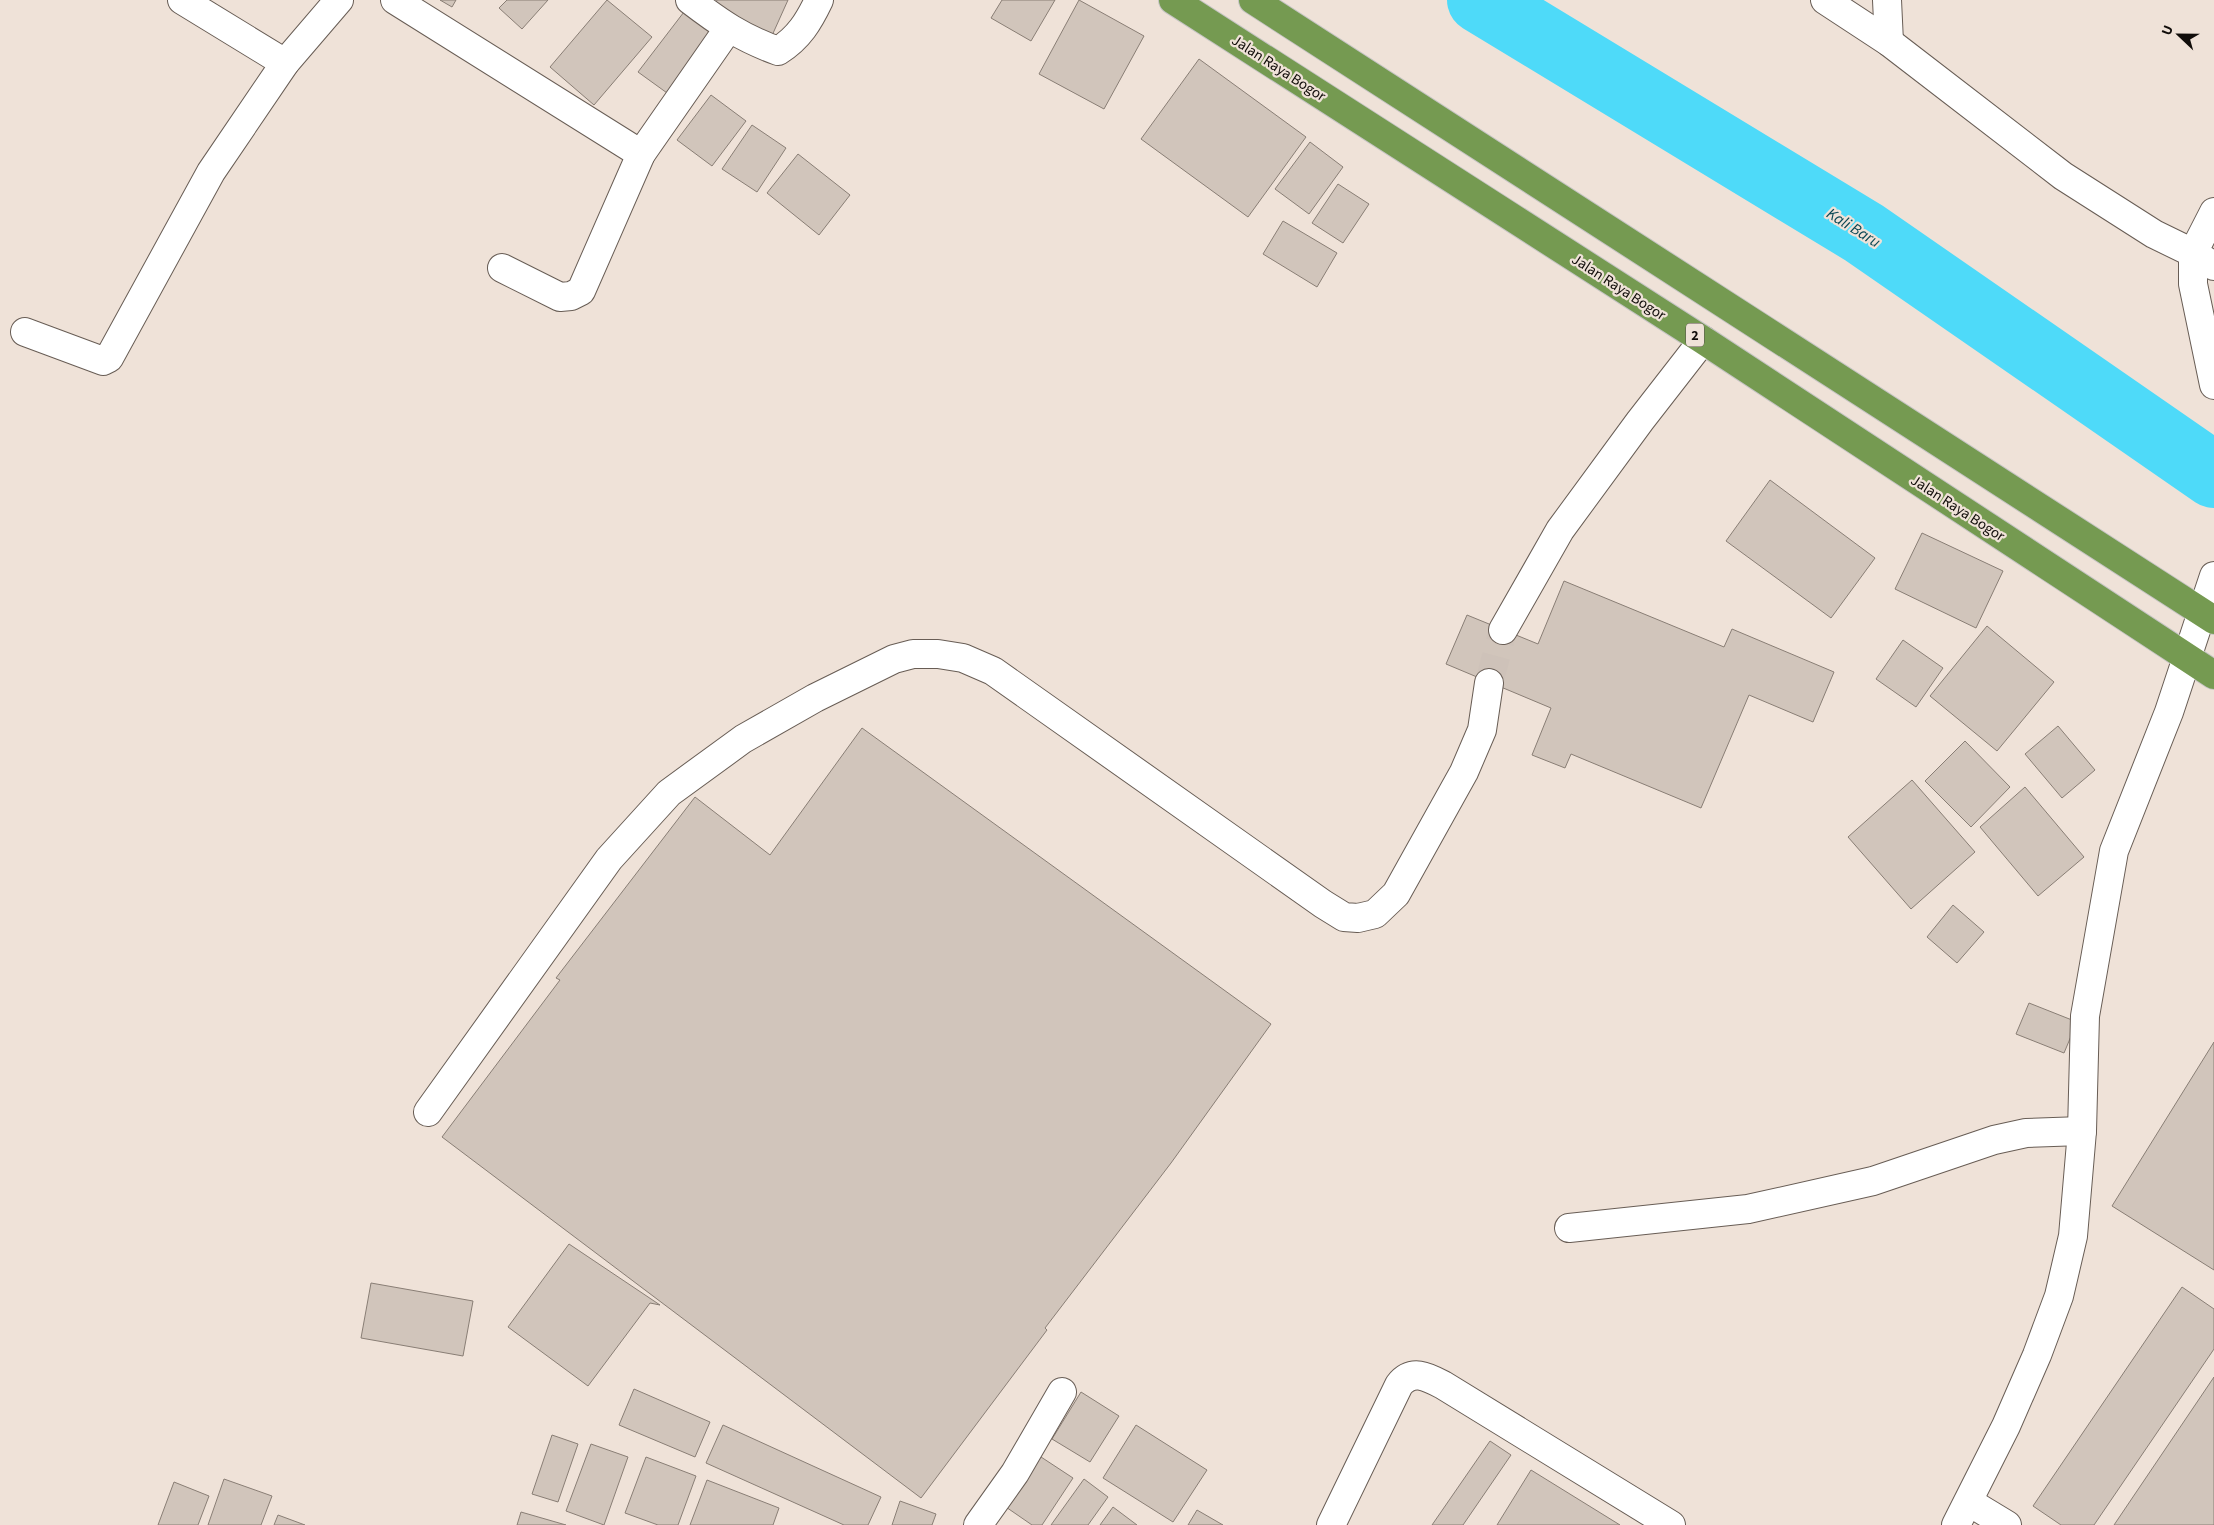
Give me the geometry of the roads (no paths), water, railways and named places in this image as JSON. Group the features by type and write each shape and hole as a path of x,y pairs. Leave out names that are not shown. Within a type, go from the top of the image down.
{"highway":[{"name":"Jalan Raya Bogor","path":"1173,0 1703,340 2214,675"},
{"path":"1253,0 2208,616"}],"street":[{"path":"182,0 285,63"},
{"path":"25,332 103,361 109,358 211,172 285,63 339,0"},
{"path":"395,0 641,154"},
{"path":"690,0 728,29 761,45 778,50 788,45 805,28 819,0"},
{"path":"1825,0 1889,42 2063,176 2154,234 2204,259"},
{"path":"1887,0 1889,42"},
{"path":"502,268 560,297 571,296 581,291 641,154 728,29"},
{"path":"2214,212 2204,259 2193,284 2214,385"},
{"path":"1503,630 1560,530 1640,421 1703,340"},
{"path":"1956,1525 2010,1417 2037,1355 2059,1296 2073,1236 2082,1132 2085,1016 2114,851 2169,712 2186,658 2208,616 2214,576"},
{"path":"428,1112 609,858 669,793 743,739 815,698 894,659 914,654 938,654 963,658 993,671 1323,904 1344,916 1358,918 1375,914 1386,905 1396,894 1414,864 1464,772 1482,730 1489,682"},
{"path":"1569,1228 1748,1209 1873,1181 1994,1140 2026,1133 2082,1132"},
{"path":"1331,1525 1399,1384 1410,1376 1417,1375 1427,1376 1443,1385 1671,1525"},
{"path":"978,1525 1015,1473 1062,1392"},
{"path":"1969,1502 2007,1525"}],"waterway":[{"name":"Kali Baru","path":"1480,0 1864,233 2214,475"}],"tunnel":[{"path":"1489,683 1503,630"}]}
